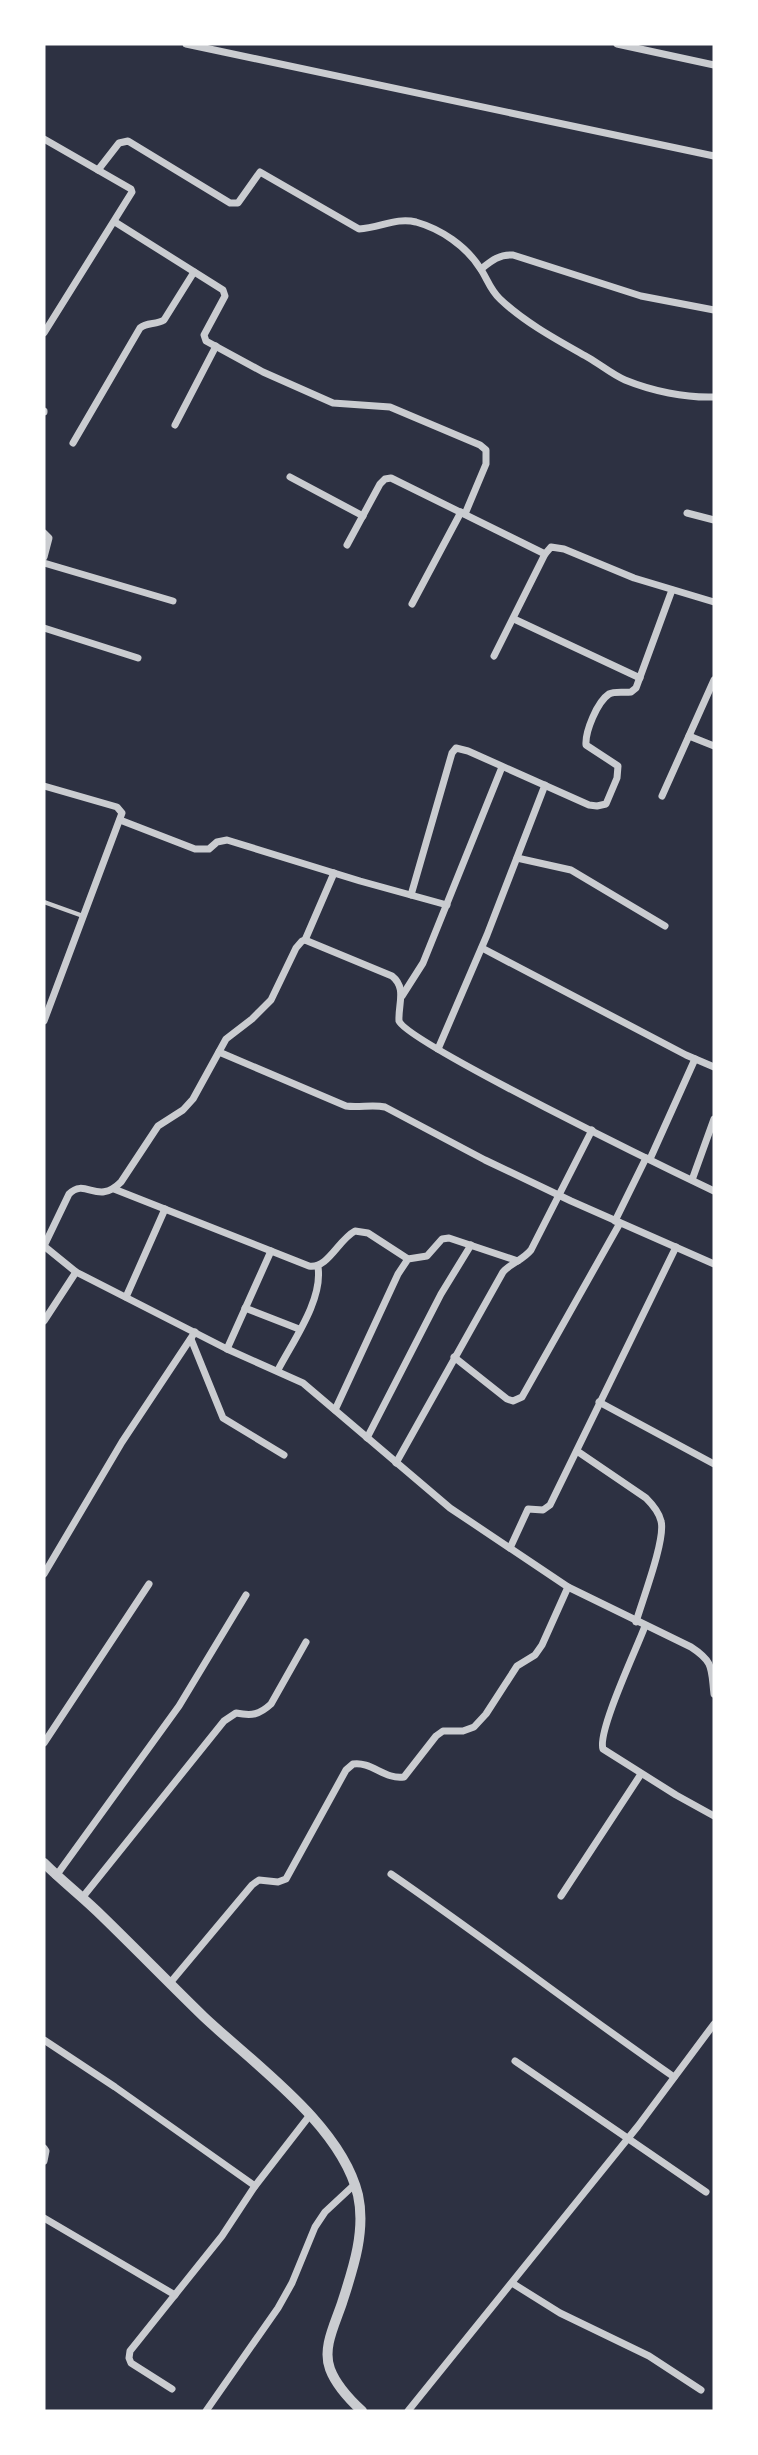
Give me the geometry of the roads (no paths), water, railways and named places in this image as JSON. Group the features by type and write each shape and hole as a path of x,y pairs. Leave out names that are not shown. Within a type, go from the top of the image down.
{"street":[{"path":"186,44 714,156"},
{"path":"617,44 714,65"},
{"path":"44,139 132,192 44,333"},
{"path":"98,170 118,144 128,141 235,204 260,172 266,173 359,229 371,229 392,221 406,220 433,228 469,254 498,298 552,337 623,379 676,394 714,397"},
{"path":"115,222 225,293 204,338 216,346 263,372 333,403 390,407 480,445 486,450 486,464 463,513 412,604"},
{"path":"481,269 497,257 513,255 641,296 714,310"},
{"path":"73,443 140,328 163,320 194,272"},
{"path":"175,425 216,346"},
{"path":"290,477 363,516"},
{"path":"347,545 380,484 391,478 545,554"},
{"path":"687,513 714,520"},
{"path":"44,533 49,538 49,543 44,557"},
{"path":"494,656 551,547 564,549 634,578 714,602"},
{"path":"44,563 173,601"},
{"path":"411,895 453,750 460,748 468,751 589,805 606,804 617,778 618,766 590,749 586,740 600,705 607,695 613,692 631,692 640,678 672,590"},
{"path":"514,620 640,678"},
{"path":"44,628 138,658"},
{"path":"662,796 714,680"},
{"path":"689,736 714,746"},
{"path":"401,997 423,962 502,767"},
{"path":"438,1049 482,948 545,785"},
{"path":"44,786 117,807 122,813 46,1009 44,1021"},
{"path":"120,820 195,849 209,849 217,842 227,840 447,905"},
{"path":"517,858 571,870 665,926"},
{"path":"334,873 306,940 296,948 271,1000 252,1019 231,1033 193,1099 183,1110 158,1126 114,1189 102,1193 80,1188 69,1194 44,1246 76,1272 193,1335 303,1383 450,1508 568,1587 691,1647 706,1657 714,1694"},
{"path":"306,940 398,981 401,1026 438,1049 714,1191"},
{"path":"482,948 714,1067"},
{"path":"219,1052 346,1105 385,1107 485,1160 714,1264"},
{"path":"454,1356 507,1399 517,1400 522,1397 617,1222 695,1059"},
{"path":"692,1180 714,1119"},
{"path":"396,1463 503,1272 531,1250 592,1130"},
{"path":"114,1189 309,1266 323,1265 337,1247 355,1231 368,1233 408,1259 426,1256 442,1239 449,1238 518,1261"},
{"path":"126,1297 165,1209"},
{"path":"367,1438 441,1294 471,1245"},
{"path":"510,1548 528,1509 543,1510 550,1505 676,1247"},
{"path":"227,1349 271,1251"},
{"path":"335,1410 398,1274 408,1259"},
{"path":"278,1370 317,1293 320,1276 318,1267"},
{"path":"44,1321 76,1272"},
{"path":"245,1308 299,1329"},
{"path":"193,1335 223,1418 284,1455"},
{"path":"44,1574 122,1442 193,1335"},
{"path":"599,1402 714,1464"},
{"path":"576,1451 646,1499 662,1520 660,1542 636,1622"},
{"path":"44,1742 149,1584"},
{"path":"170,1983 252,1885 259,1880 278,1882 286,1879 346,1770 353,1764 367,1766 396,1778 404,1777 436,1736 443,1731 463,1731 474,1727 486,1714 517,1667 536,1655 568,1587"},
{"path":"56,1876 179,1706 246,1595"},
{"path":"645,1626 601,1742 603,1749 714,1816"},
{"path":"82,1898 224,1721 236,1713 253,1716 263,1712 271,1704 306,1642"},
{"path":"561,1896 641,1774"},
{"path":"44,1863 239,2050 298,2102 335,2146 348,2168 362,2218 351,2277 330,2337 327,2357 330,2370 339,2385 362,2411"},
{"path":"390,1874 475,1932 561,1998 674,2077"},
{"path":"408,2411 627,2139 714,2024"},
{"path":"46,2044 115,2087 255,2186"},
{"path":"515,2061 706,2192"},
{"path":"172,2389 131,2363 130,2351 222,2236 255,2186 310,2115"},
{"path":"44,2148 44,2161"},
{"path":"206,2411 278,2308 292,2283 315,2227 325,2212 354,2185"},
{"path":"44,2218 175,2295"},
{"path":"512,2283 560,2314 649,2357 701,2390"}],"lane":[{"path":"44,902 84,916"}]}
